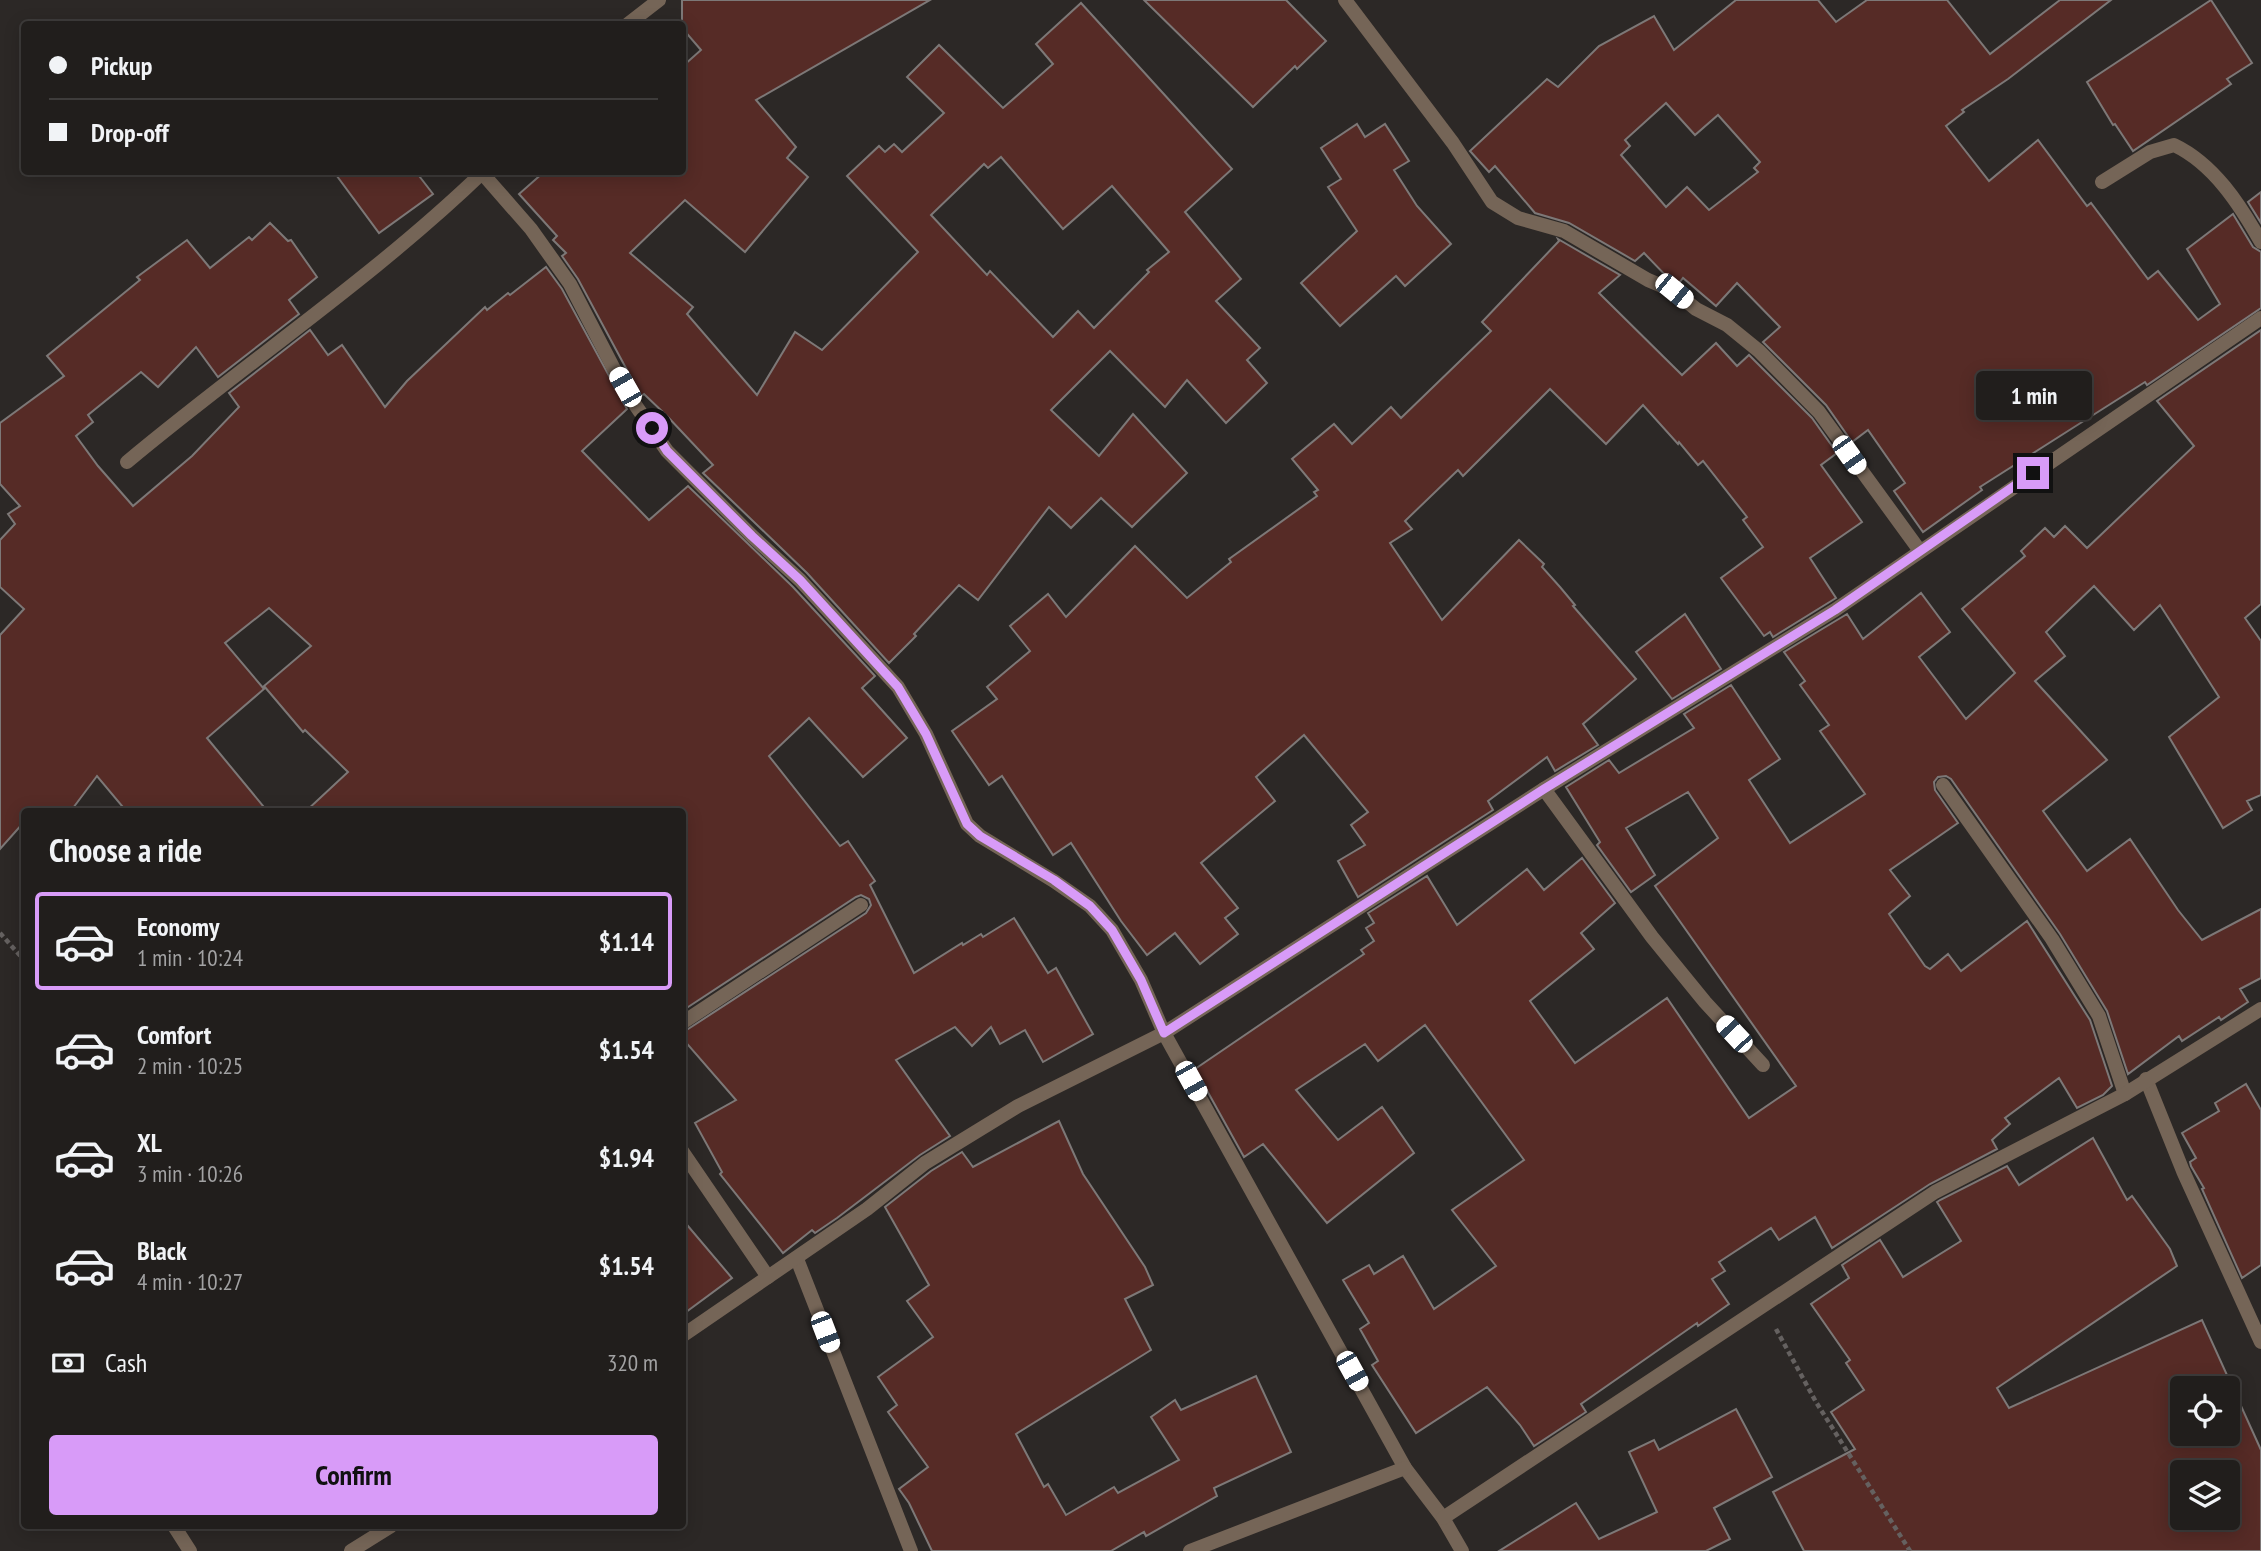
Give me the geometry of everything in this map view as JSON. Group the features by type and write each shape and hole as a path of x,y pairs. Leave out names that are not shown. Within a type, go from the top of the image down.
{"street":[{"path":"632,21 659,0"},
{"path":"1345,0 1453,143 1492,202 1518,218 1564,231 1648,280 1674,291 1696,309 1727,325 1759,351 1819,412 1920,551"},
{"path":"2102,182 2150,152 2174,145 2193,154 2218,180 2243,211 2261,242"},
{"path":"127,462 417,232 480,175"},
{"path":"486,175 531,229 570,284 620,378 667,451 800,580 898,687 926,734 967,824 980,836 1054,880 1090,906 1112,930 1141,980 1164,1033 1405,1468 1443,1518 1462,1551"},
{"path":"686,1333 797,1259 925,1163 1040,1095 1164,1033 1544,789 1835,610 2261,317"},
{"path":"1942,785 2052,939 2099,1016 2125,1094"},
{"path":"1544,789 1652,937 1705,1002 1763,1065"},
{"path":"686,1020 861,905"},
{"path":"1443,1518 1935,1192 2125,1094 2261,1009"},
{"path":"2146,1079 2183,1171 2261,1342"},
{"path":"686,1157 768,1277"},
{"path":"797,1259 911,1551"},
{"path":"1190,1551 1405,1468"},
{"path":"176,1529 190,1551"},
{"path":"351,1551 384,1529"}],"path":[{"path":"0,933 21,957"},
{"path":"1763,1307 1816,1402 1910,1551"}],"building":[{"path":"682,0 930,0 756,100 796,147 787,158 808,177 745,252 685,200 630,253 693,307 687,314 757,395 795,332 822,350 918,252 847,176 879,146 885,152 894,144 902,152 944,113 907,77 939,45 1003,108 1053,64 1036,44 1081,3 1232,169 1185,212 1241,279 1216,301 1260,348 1247,360 1267,383 1226,423 1187,380 1165,407 1110,351 1051,410 1099,456 1133,414 1187,473 1132,527 1101,498 1071,528 1049,507 978,600 959,585 889,663 807,573 703,473 713,465 667,416 644,394 641,396 578,279 562,256 566,253 553,240 557,236 519,194 541,175 686,175 686,63 701,50 686,33 686,21 682,21","holes":["1001,157 1063,229 1112,186 1169,252 1147,270 1149,272 1094,328 1078,311 1053,337 990,271 987,275 931,215 984,164 988,168"]},
{"path":"1144,0 1286,0 1326,41 1297,69 1295,66 1253,107"},
{"path":"1736,0 1818,0 1836,22 1867,0 1947,0 1990,54 2060,0 2111,0 2008,79 1962,110 1964,112 1946,126 1989,181 2038,140 2087,206 2091,203 2148,279 2158,271 2198,320 2220,304 2187,249 2233,214 2253,247 2261,252 2261,308 2147,385 2145,382 1980,487 1982,490 1923,532 1894,491 1905,483 1868,430 1852,442 1826,405 1763,342 1780,327 1737,283 1716,306 1683,278 1679,283 1669,279 1644,253 1635,261 1569,223 1535,213 1495,166 1489,172 1470,151 1547,79 1558,87 1599,46 1654,16 1674,50","holes":["1666,103 1695,135 1718,115 1760,162 1754,168 1758,172 1709,210 1687,187 1666,207 1621,155 1630,146 1625,140"]},
{"path":"2211,0 2252,63 2227,79 2231,84 2133,151 2115,124 2113,125 2087,82"},
{"path":"1357,124 1365,137 1385,124 1409,161 1394,170 1417,206 1451,244 1405,286 1396,276 1340,326 1301,283 1357,231 1328,187 1341,179 1321,148"},
{"path":"336,175 418,175 433,194 379,233"},
{"path":"2261,192 2261,223 2248,202"},
{"path":"270,223 288,241 291,240 317,277 289,300 299,314 218,377 196,347 158,387 141,372 88,415 93,422 76,436 133,506 192,456 239,407 229,393 310,330 328,355 342,345 385,407 407,381 485,307 487,310 508,293 510,295 546,267 562,289 627,409 582,451 649,520 688,486 793,587 875,676 862,688 907,738 863,777 809,718 769,756 840,846 848,841 875,881 870,885 914,973 962,943 963,945 981,934 983,937 1014,918 1048,973 1056,968 1093,1034 1043,1062 1025,1030 1000,1044 991,1027 972,1046 955,1027 896,1060 950,1136 920,1155 837,1218 815,1233 812,1230 783,1253 720,1174 722,1172 695,1123 736,1100 686,1043 686,1030 866,913 871,905 869,899 861,895 856,897 686,1008 686,808 309,808 348,772 305,730 303,732 264,686 311,646 269,608 225,643 264,689 207,738 265,808 124,808 97,776 73,808 21,808 21,825 0,849 0,635 24,609 0,587 0,540 15,524 8,514 20,506 0,484 0,423 64,376 47,356 140,280 137,277 187,240 210,268 249,237 252,240"},
{"path":"1558,239 1620,275 1599,293 1682,375 1716,343 1737,366 1749,355 1812,418 1837,453 1821,465 1862,522 1810,558 1836,598 1773,637 1770,632 1764,636 1721,578 1763,547 1743,520 1747,517 1703,461 1698,465 1643,405 1606,444 1550,389 1463,476 1458,470 1405,521 1412,529 1390,543 1442,620 1519,540 1544,564 1542,567 1575,605 1573,606 1636,679 1583,724 1598,745 1555,771 1547,757 1488,801 1493,810 1358,897 1338,861 1365,845 1351,825 1368,812 1304,735 1256,777 1275,801 1201,863 1238,908 1225,918 1238,934 1200,964 1175,933 1147,955 1121,921 1071,843 1053,855 1002,776 989,785 952,731 997,699 987,687 1030,651 1010,626 1048,594 1066,617 1135,546 1187,598 1231,562 1229,559 1317,496 1314,492 1318,490 1292,459 1334,424 1352,444 1391,407 1401,418 1491,331 1482,322"},
{"path":"2261,330 2261,604 2245,618 2261,641 2261,795 2247,801 2252,810 2223,828 2169,737 2219,697 2160,605 2134,630 2094,586 2046,632 2065,656 2035,681 2107,760 2043,811 2087,871 2130,839 2178,910 2202,940 2261,909 2261,978 2240,989 2248,1002 2182,1041 2179,1036 2128,1074 2107,1011 2060,934 1951,779 1946,776 1938,777 1934,782 1935,790 1958,823 1890,870 1910,896 1889,914 1925,966 1930,969 1948,954 1961,971 2027,921 2090,1020 2112,1086 2103,1095 2077,1108 2059,1078 2005,1118 2010,1124 1992,1140 1997,1149 1930,1184 1832,1248 1815,1217 1779,1240 1771,1228 1719,1262 1725,1271 1712,1279 1729,1304 1698,1326 1697,1323 1581,1404 1586,1412 1534,1446 1520,1425 1487,1387 1416,1433 1372,1365 1378,1361 1360,1329 1369,1323 1343,1280 1369,1265 1374,1274 1403,1256 1434,1309 1496,1266 1452,1210 1524,1160 1425,1025 1378,1061 1365,1044 1296,1090 1338,1140 1382,1107 1414,1153 1327,1223 1263,1144 1244,1157 1195,1069 1364,954 1361,950 1374,941 1366,928 1374,923 1368,913 1427,876 1457,925 1527,869 1544,890 1582,858 1615,903 1581,933 1594,949 1530,1001 1575,1063 1667,998 1749,1118 1796,1086 1655,886 1718,838 1688,792 1626,828 1655,875 1631,892 1597,845 1600,842 1566,787 1609,760 1619,773 1694,728 1684,714 1731,685 1780,759 1749,780 1790,843 1865,794 1820,731 1829,725 1800,685 1805,681 1784,652 1847,614 1863,639 1921,593 1950,632 1919,657 1966,719 2015,673 1962,609 2025,556 2021,551 2045,528 2054,537 2065,526 2087,548 2194,446 2157,401"},
{"path":"1685,614 1721,669 1672,699 1636,652"},
{"path":"2246,1084 2261,1110 2261,1265 2242,1278 2202,1189 2204,1188 2191,1166 2190,1162 2196,1158 2182,1133 2219,1111 2215,1103"},
{"path":"1059,1121 1083,1174 1145,1267 1153,1285 1125,1299 1151,1350 1016,1434 1044,1487 1048,1484 1066,1515 1114,1487 1118,1493 1179,1460 1151,1417 1175,1400 1181,1410 1256,1376 1291,1452 1214,1488 1217,1496 1146,1536 1144,1532 1111,1551 932,1551 909,1503 899,1489 928,1467 888,1412 897,1405 878,1377 933,1337 907,1301 929,1285 885,1207 931,1171 962,1152 973,1167"},
{"path":"2093,1138 2127,1200 2132,1196 2170,1249 2177,1266 1997,1388 2009,1408 2202,1320 2227,1376 2170,1376 2170,1446 2240,1446 2240,1404 2261,1450 2261,1551 1804,1551 1773,1492 1855,1449 1831,1412 1864,1390 1846,1363 1850,1360 1811,1304 1849,1278 1842,1265 1880,1240 1903,1277 1961,1241 1937,1202 2007,1166 2019,1185"},
{"path":"686,1224 732,1278 686,1312"},
{"path":"1736,1409 1772,1477 1714,1508 1730,1539 1706,1551 1499,1551 1576,1503 1599,1539 1657,1512 1629,1452 1654,1440 1659,1450"}],"route":[{"path":"652,428 667,451 800,580 898,687 926,734 967,824 980,836 1054,880 1090,906 1112,930 1141,980 1164,1033 1544,789 1835,610 2033,473"}]}
